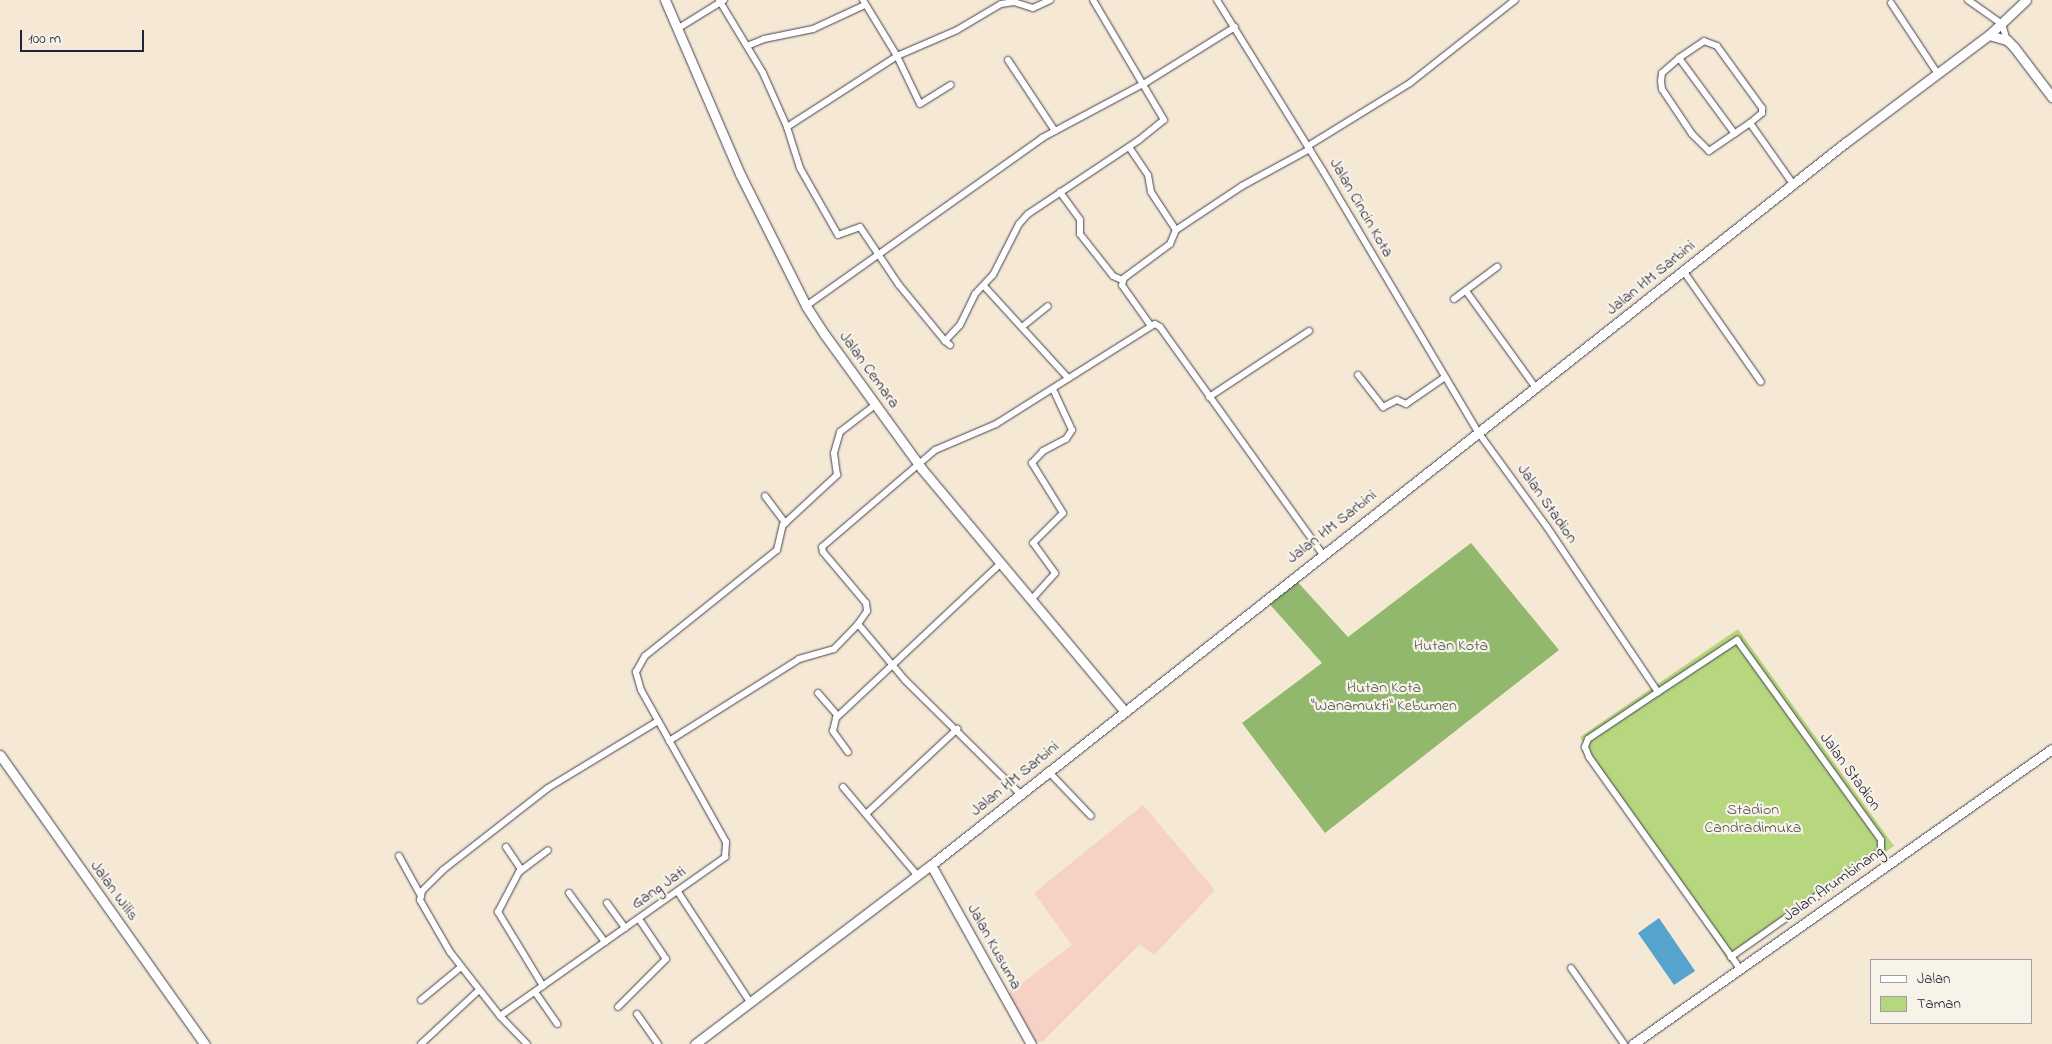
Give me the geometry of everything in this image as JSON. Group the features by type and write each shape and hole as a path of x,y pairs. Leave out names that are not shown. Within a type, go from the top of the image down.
{"main road":[{"name":"Jalan Cemara","path":"665,0 740,174 806,306 874,405 918,463 1124,711"},
{"name":"Jalan HM Sarbini","path":"694,1044 931,865 1322,553 1536,388 1793,184 1989,35 2026,0"},
{"path":"1989,35 2007,40 2052,97"},
{"name":"Jalan Arumbinang","path":"1633,1044 2052,749"},
{"name":"Jalan Wilis","path":"0,755 205,1044"},
{"name":"Jalan Kusuma","path":"931,865 1031,1044"}],"street":[{"path":"787,127 897,56 965,26 1002,4 1014,1 1033,8 1050,0"},
{"path":"676,29 721,1 747,46 787,127 800,168 838,235 860,227 878,254 948,343 960,325 969,304 993,275 1019,224 1060,192 1129,147 1164,120 1145,83 1093,0"},
{"name":"Jalan Cincin Kota","path":"1217,0 1309,147 1478,432"},
{"path":"1122,280 1170,244 1176,230 1242,186 1309,147 1410,82 1515,0"},
{"path":"1968,0 2002,24 2007,40"},
{"path":"747,46 764,39 813,29 864,2 897,56 920,104 950,85"},
{"path":"1892,3 1938,74"},
{"path":"806,306 991,172 1055,131 1145,83 1235,27"},
{"path":"1704,42 1717,46 1762,108 1762,112 1750,123 1709,151 1692,134 1662,89 1662,73 1678,58 1704,42"},
{"path":"1678,58 1735,134"},
{"path":"1008,60 1055,131"},
{"path":"1750,123 1793,184"},
{"path":"1129,147 1148,175 1153,196 1176,230"},
{"path":"1060,192 1080,220 1080,234 1113,276 1122,280"},
{"path":"1454,299 1497,267"},
{"path":"1684,272 1761,382"},
{"path":"1122,280 1122,285 1151,326 1160,328 1322,553"},
{"path":"984,286 1068,378"},
{"path":"1466,291 1536,388"},
{"path":"1022,327 1048,306"},
{"path":"874,405 836,437 834,453 838,471 834,478 785,523 777,550 645,656 636,672 636,679 669,740 799,659 834,649 858,624 867,611 866,603 821,548 918,463 935,450 996,424 1151,326"},
{"path":"1209,397 1309,331"},
{"path":"1358,375 1383,406 1397,400 1406,404 1444,377"},
{"path":"1030,600 1055,573 1033,543 1063,513 1032,463 1043,451 1066,439 1072,430 1053,389"},
{"name":"Jalan Stadion","path":"1478,432 1547,527 1658,692"},
{"path":"765,496 785,523"},
{"path":"848,752 832,729 838,716 1000,564"},
{"path":"858,624 892,666 1020,794"},
{"name":"Jalan Stadion","path":"1731,957 1881,851 1881,840 1737,640 1588,739 1585,747 1594,764 1731,957 1740,969"},
{"path":"818,693 838,716"},
{"path":"421,896 424,887 443,870 548,788 658,721"},
{"path":"866,814 957,729"},
{"name":"Gang Jati","path":"500,1016 720,862 728,849 669,740"},
{"path":"1048,771 1091,816"},
{"path":"843,787 917,875"},
{"path":"506,847 522,869"},
{"path":"543,986 498,912 511,883 522,869 548,850"},
{"path":"399,856 421,896 434,927 461,967 500,1016 527,1044"},
{"path":"569,892 604,942"},
{"path":"678,892 750,1002"},
{"path":"607,903 625,928"},
{"path":"618,1007 666,959 639,919"},
{"path":"422,1000 461,967"},
{"path":"1571,968 1624,1044"},
{"path":"421,1044 478,990"},
{"path":"535,992 557,1024"},
{"path":"637,1014 658,1044"}],"shaded area":[{"path":"1143,805 1215,890 1154,955 1140,944 1043,1041 1028,1044 1005,996 1072,945 1034,893"}],"green space":[{"name":"Hutan Kota \"Wanamukti\" Kebumen","path":"1471,543 1559,650 1325,833 1242,723 1322,663 1265,599 1293,577 1348,637"},
{"name":"Stadion Candradimuka","path":"1738,629 1894,846 1729,962 1580,737"}],"water":[{"path":"1659,918 1695,971 1674,985 1638,933"}],"park label":[{"name":"Hutan Kota","path":"1451,646"}]}
